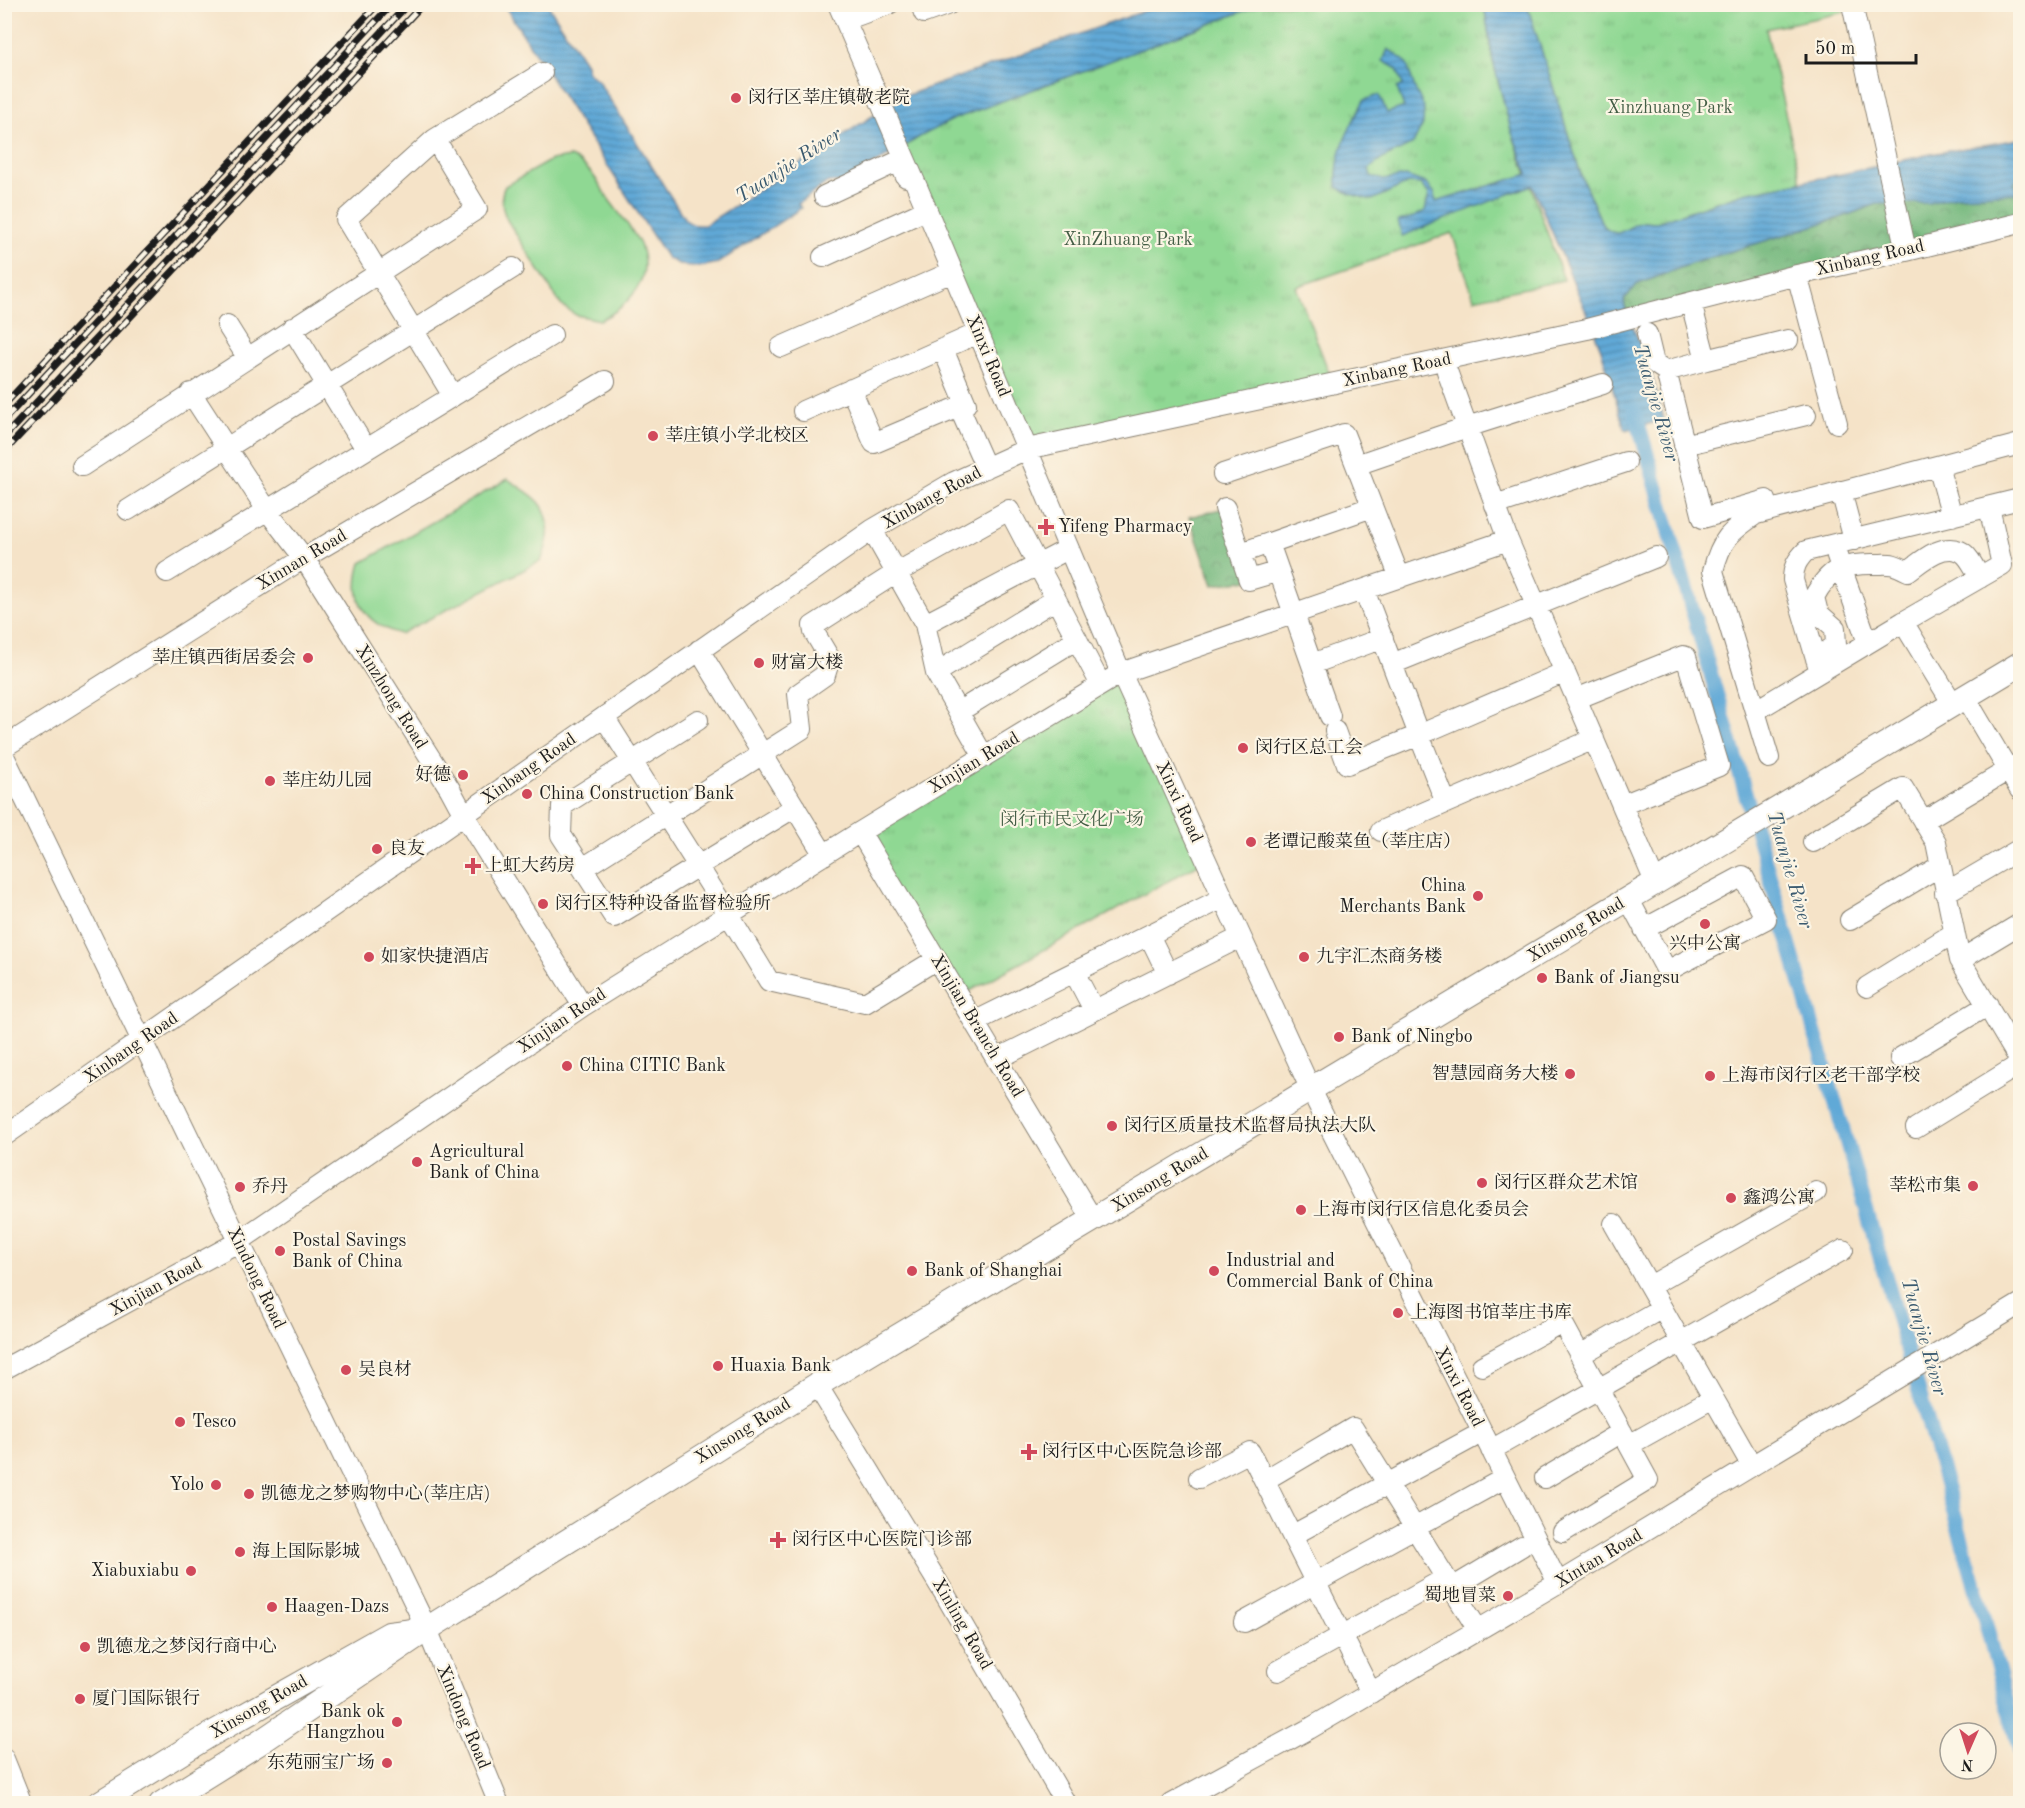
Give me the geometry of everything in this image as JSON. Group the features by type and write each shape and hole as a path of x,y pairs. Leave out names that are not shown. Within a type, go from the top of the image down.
{"main road":[{"name":"Xinsong Road","path":"161,1803 262,1740 426,1629 817,1385 2020,664"},
{"name":"Xinsong Road","path":"98,1803 208,1736 389,1634 426,1629"}],"street":[{"path":"841,9 889,4"},
{"path":"921,4 924,13 949,4"},
{"path":"1852,4 1906,251"},
{"name":"Xinxi Road","path":"841,9 1121,674 1311,1090 1558,1584"},
{"path":"453,396 346,219 435,139 542,73"},
{"path":"82,466 477,209 435,139"},
{"path":"824,196 899,161 908,182 918,189"},
{"path":"823,257 926,210"},
{"name":"Xinbang Road","path":"4,1136 872,530 954,482 1027,449 1633,319 1797,274 1906,251 2020,223"},
{"path":"128,510 513,268"},
{"path":"781,347 952,272"},
{"path":"1797,274 1837,423"},
{"path":"1691,303 1706,360"},
{"path":"227,325 247,357"},
{"path":"292,328 366,449"},
{"path":"803,411 978,333"},
{"path":"1647,334 1654,363 1665,371 1703,518 1820,486"},
{"path":"167,572 552,335"},
{"path":"1665,371 1788,340"},
{"path":"851,389 874,443 966,404 943,349"},
{"path":"1447,371 1508,540 1656,882"},
{"name":"Xinnan Road","path":"4,747 304,558 605,381"},
{"path":"1356,465 1603,384"},
{"name":"Xinzhong Road","path":"191,393 267,510 304,558 450,789 583,1006"},
{"path":"959,407 986,468"},
{"path":"1684,445 1806,415"},
{"path":"1223,474 1344,434 1400,578"},
{"path":"1769,758 1713,571 1719,548 1736,528 1756,514 2020,444"},
{"path":"1495,505 1626,462"},
{"path":"1938,466 1952,516"},
{"path":"1841,491 1854,540"},
{"path":"1818,666 1793,580 1793,568 1806,551 2020,499"},
{"path":"1241,553 1372,507"},
{"path":"1755,711 1818,666 1868,644 2002,565 1989,507"},
{"path":"1225,508 1249,580 1279,571"},
{"path":"583,867 802,729 798,694 825,675 830,659 814,632 813,626 896,573 1009,510 1101,685"},
{"path":"872,530 925,624 936,674 984,757"},
{"name":"Xinjian Road","path":"4,1369 238,1242 583,1006 860,832 1101,685 1121,674 1508,540"},
{"path":"1269,543 1347,764 1565,672"},
{"path":"1833,545 1868,644"},
{"path":"925,624 1068,549"},
{"path":"1818,666 1836,645 1835,628 1818,613 1814,597 1821,584 1841,567 1855,563 1892,563 1908,571 1940,550 1959,551 1968,558 1980,578"},
{"path":"1392,664 1656,557"},
{"path":"1364,590 1446,803"},
{"path":"936,674 1056,599"},
{"path":"1903,622 1959,701 2014,766 2020,790"},
{"path":"1312,664 1383,638"},
{"path":"958,712 1077,639"},
{"path":"699,650 824,855"},
{"path":"1576,699 1683,656 1686,657 1719,766 1622,805"},
{"path":"604,717 769,981 865,1003 936,959"},
{"path":"698,720 562,806 561,834 614,917 795,807"},
{"path":"1381,831 1594,739"},
{"name":"Xindong Road","path":"4,756 426,1629 499,1803"},
{"path":"1923,821 2014,766"},
{"path":"1813,842 1903,788 1936,842 1960,960 2020,1062 1916,1128"},
{"name":"Xinjian Branch Road","path":"860,832 1093,1220"},
{"path":"1945,893 2020,849"},
{"path":"1850,920 1940,866"},
{"path":"1628,898 1644,929 1666,971 1766,919 1743,876 1644,929"},
{"path":"974,1022 1223,898"},
{"path":"1960,960 2020,924"},
{"path":"1867,987 1954,933"},
{"path":"1149,935 1168,974"},
{"path":"997,1059 1241,937"},
{"path":"1074,972 1094,1010"},
{"path":"1900,1058 1988,1005"},
{"path":"1650,1286 1816,1192"},
{"path":"1614,1224 1752,1466"},
{"path":"1491,1450 1843,1250"},
{"name":"Xintan Road","path":"1171,1803 1309,1729 1558,1584 2020,1304"},
{"path":"1580,1355 1662,1308"},
{"path":"1482,1366 1562,1322 1648,1480 1563,1532"},
{"name":"Xinling Road","path":"817,1385 946,1596 1066,1803"},
{"path":"1545,1478 1713,1398"},
{"path":"1265,1480 1353,1428 1478,1630"},
{"path":"1293,1535 1472,1438"},
{"path":"1199,1478 1250,1452 1371,1693"},
{"path":"1244,1622 1505,1478"},
{"path":"1278,1671 1343,1635 1522,1546"},
{"path":"4,1759 22,1803"}],"green space":[{"name":"XinZhuang Park","path":"1260,5 1484,5 1493,61 1511,130 1564,280 1474,299 1452,233 1296,287 1328,370 1336,383 1027,449 900,149 954,119"},
{"name":"Xinzhuang Park","path":"1527,5 1844,5 1845,12 1766,29 1801,182 1744,193 1654,223 1638,223 1619,233 1609,231 1603,226 1582,178"},
{"path":"570,157 589,170 598,182 636,236 644,259 644,270 636,291 620,308 600,320 576,315 561,305 507,220 503,207 502,194 505,186 551,160"},
{"path":"2020,179 2020,223 1633,319 1625,307 1624,300 1636,285 1690,264 1877,204 1929,203 1956,196 2017,193 2013,181"},
{"path":"508,479 536,499 546,516 548,538 541,561 400,634 387,629 368,616 362,608 357,588 361,563"},
{"path":"1225,508 1249,580 1213,585 1189,517"},
{"name":"闵行市民文化广场","path":"1121,673 1206,860 959,997 860,832"}],"water":[{"path":"1484,4 1527,5 1582,178 1603,226 1614,233 1619,233 1638,223 1654,223 1744,193 1931,154 2020,139 2020,179 2013,182 2018,193 1956,196 1929,203 1877,204 1690,264 1636,285 1624,300 1625,307 1650,369 1664,420 1625,430 1601,349 1532,185 1402,236 1398,221 1414,217 1425,211 1429,194 1420,184 1408,183 1372,200 1350,194 1337,187 1340,152 1364,100 1379,95 1387,113 1404,107 1397,88 1403,85 1397,69 1383,61 1388,49 1406,62 1424,107 1423,124 1413,144 1384,158 1369,169 1371,176 1383,180 1406,176 1425,183 1434,192 1436,202 1528,174 1511,130 1493,61"},
{"path":"504,5 548,5 586,64 590,75 597,79 684,218 691,224 705,225 902,97 1161,5 1260,5 954,119 843,183 828,182 798,204 801,208 718,263 699,267 681,265 667,258"}],"waterway":[{"name":"Tuanjie River","path":"1634,409 1982,1609 2020,1751"}],"railway":[{"path":"4,405 378,4"},
{"path":"4,420 392,4"},
{"path":"4,437 408,4"},
{"path":"4,452 423,4"}],"place":[{"name":"闵行区莘庄镇敬老院","path":"736,98"},
{"name":"莘庄镇小学北校区","path":"653,436"},
{"name":"Yifeng Pharmacy","path":"1046,527"},
{"name":"莘庄镇西街居委会","path":"308,658"},
{"name":"财富大楼","path":"759,663"},
{"name":"闵行区总工会","path":"1243,748"},
{"name":"好德","path":"463,775"},
{"name":"莘庄幼儿园","path":"270,781"},
{"name":"China Construction Bank","path":"527,794"},
{"name":"老谭记酸菜鱼（莘庄店）","path":"1251,842"},
{"name":"良友","path":"377,849"},
{"name":"上虹大药房","path":"473,866"},
{"name":"China Merchants Bank","path":"1478,896"},
{"name":"闵行区特种设备监督检验所","path":"543,904"},
{"name":"兴中公寓","path":"1705,924"},
{"name":"如家快捷酒店","path":"369,957"},
{"name":"九宇汇杰商务楼","path":"1304,957"},
{"name":"Bank of Jiangsu","path":"1542,978"},
{"name":"Bank of Ningbo","path":"1339,1037"},
{"name":"China CITIC Bank","path":"567,1066"},
{"name":"智慧园商务大楼","path":"1570,1074"},
{"name":"上海市闵行区老干部学校","path":"1710,1076"},
{"name":"闵行区质量技术监督局执法大队","path":"1112,1126"},
{"name":"Agricultural Bank of China","path":"417,1162"},
{"name":"闵行区群众艺术馆","path":"1482,1183"},
{"name":"莘松市集","path":"1973,1186"},
{"name":"乔丹","path":"240,1187"},
{"name":"鑫鸿公寓","path":"1731,1198"},
{"name":"上海市闵行区信息化委员会","path":"1301,1210"},
{"name":"Postal Savings Bank of China","path":"280,1251"},
{"name":"Bank of Shanghai","path":"912,1271"},
{"name":"Industrial and Commercial Bank of China","path":"1214,1271"},
{"name":"上海图书馆莘庄书库","path":"1398,1313"},
{"name":"Huaxia Bank","path":"718,1366"},
{"name":"吴良材","path":"346,1370"},
{"name":"Tesco","path":"180,1422"},
{"name":"闵行区中心医院急诊部","path":"1029,1452"},
{"name":"Yolo","path":"216,1485"},
{"name":"凯德龙之梦购物中心(莘庄店)","path":"249,1494"},
{"name":"闵行区中心医院门诊部","path":"778,1540"},
{"name":"海上国际影城","path":"240,1552"},
{"name":"Xiabuxiabu","path":"191,1571"},
{"name":"蜀地冒菜","path":"1508,1596"},
{"name":"Haagen-Dazs","path":"272,1607"},
{"name":"凯德龙之梦闵行商中心","path":"85,1647"},
{"name":"厦门国际银行","path":"80,1699"},
{"name":"Bank ok Hangzhou","path":"397,1722"},
{"name":"东苑丽宝广场","path":"387,1763"}]}
